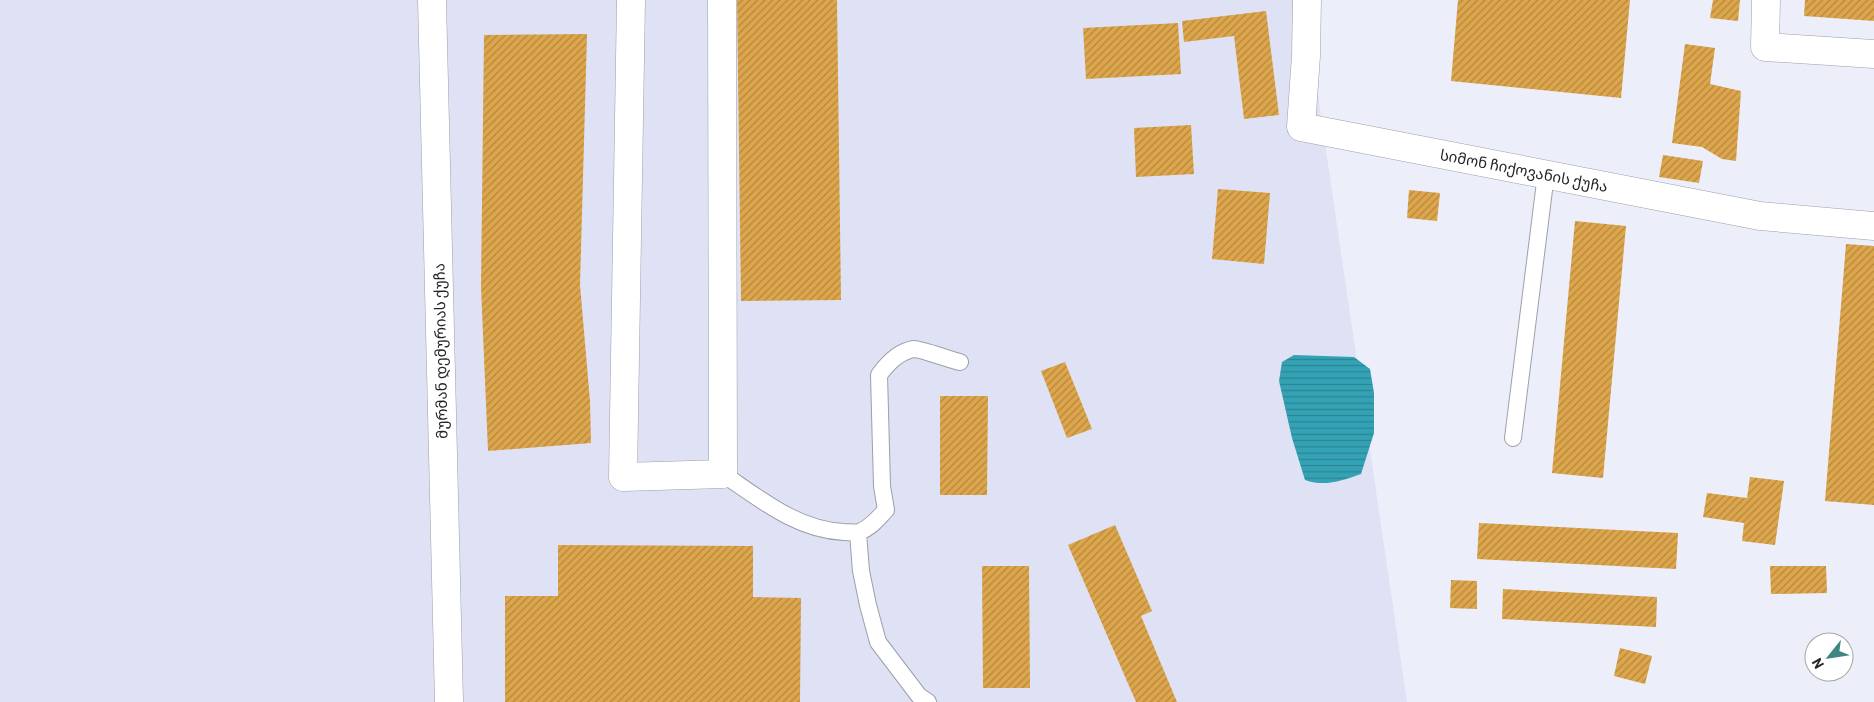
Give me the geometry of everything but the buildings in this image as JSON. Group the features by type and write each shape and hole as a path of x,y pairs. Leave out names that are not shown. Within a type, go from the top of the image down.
{"street":[{"name":"მურმან დემურიას ქუჩა","path":"432,0 449,702"},
{"path":"631,0 622,477 723,474 722,0"},
{"name":"სიმონ ჩიქოვანის ქუჩა","path":"1307,0 1306,56 1301,127 1760,216 1874,226"},
{"path":"1766,0 1765,47 1874,54"}],"lane":[{"path":"1513,438 1546,174"},
{"path":"723,474 776,510 811,527 832,532 858,532 872,525 886,510 882,486 879,374 886,364 914,349 960,362"},
{"path":"858,532 861,571 878,642 919,696 928,702"}],"shaded area":[{"path":"0,0 1304,0 1407,702 0,702"}],"water":[{"path":"1294,355 1354,357 1370,369 1374,393 1374,433 1361,474 1340,481 1326,483 1305,480 1292,438 1279,381 1282,362"}]}
